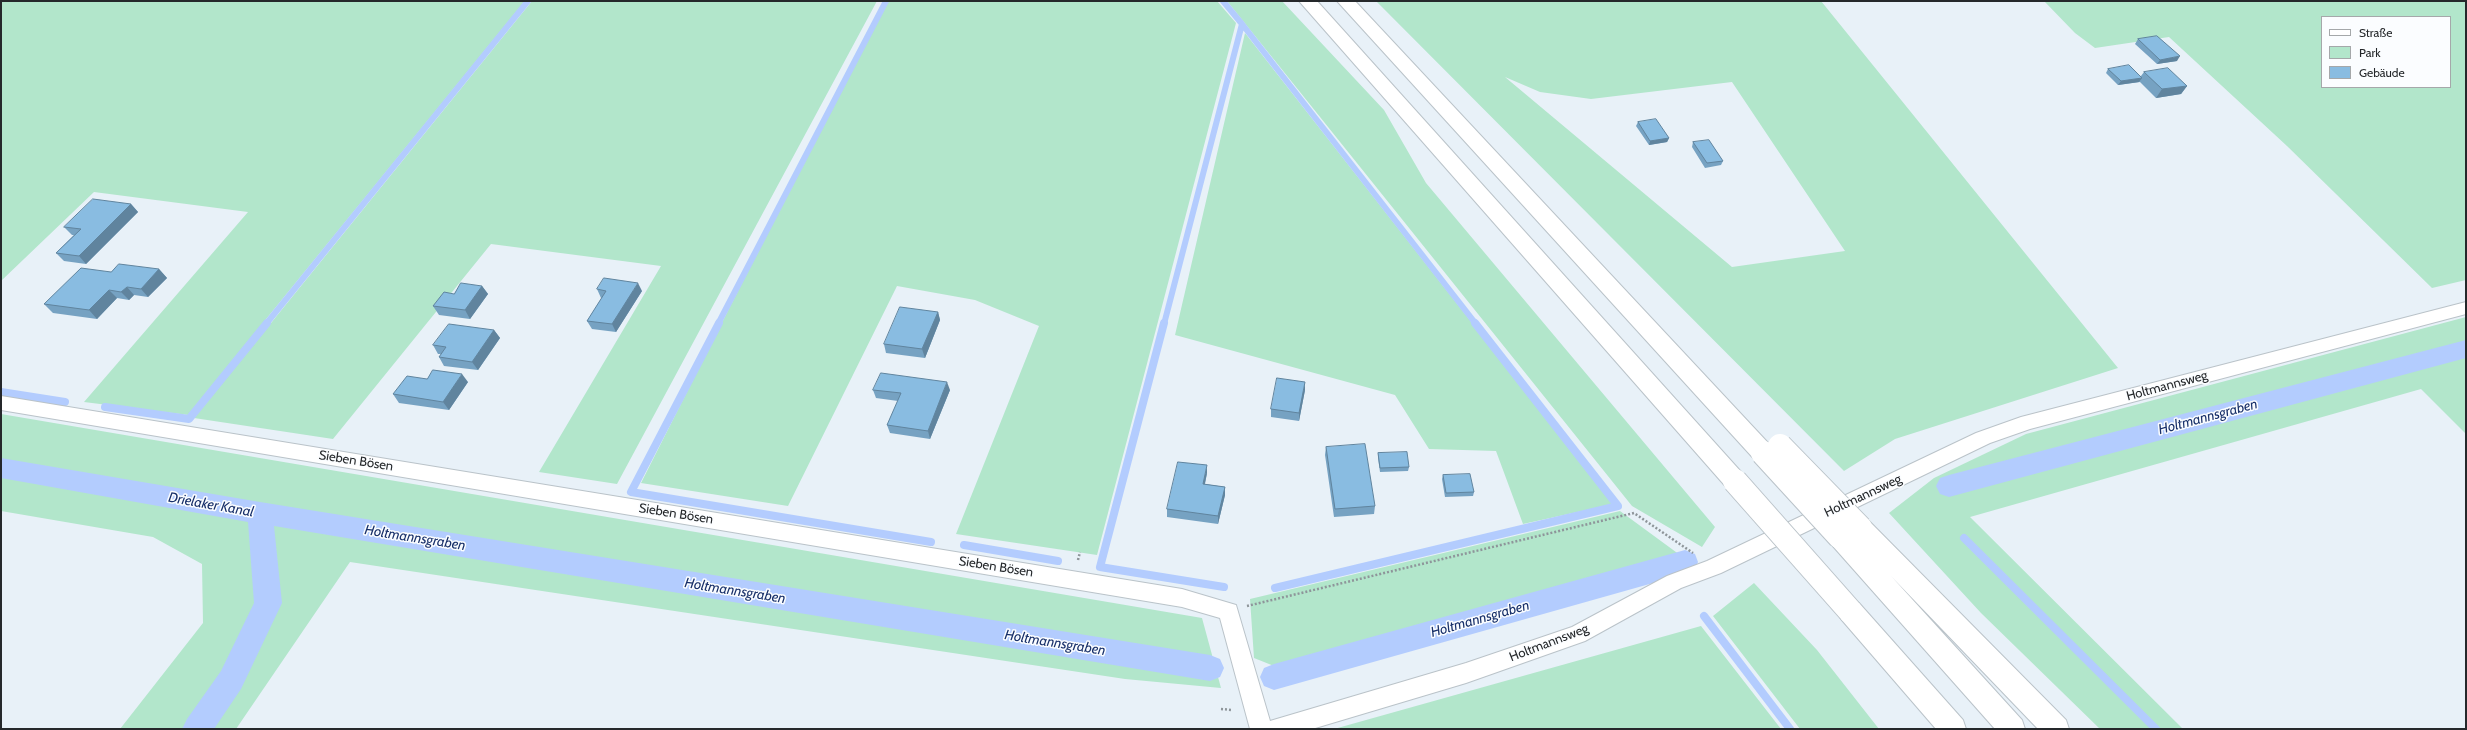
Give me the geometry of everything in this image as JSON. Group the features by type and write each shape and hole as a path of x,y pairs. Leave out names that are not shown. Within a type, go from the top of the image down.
{"highway":[{"path":"1308,1 1850,610 1953,729"},
{"path":"1346,1 1633,312 1771,450 1850,533 2056,729"},
{"path":"1850,533 2012,729"},
{"path":"1850,610 1938,729"}],"street":[{"name":"Holtmannsweg","path":"1276,729 1466,673 1578,634 1674,582 1714,567 1983,438 2028,422 2466,308"},
{"name":"Sieben Bösen","path":"1,403 1182,598 1229,611"},
{"path":"1229,611 1261,729"}],"path":[{"path":"1229,611 1634,513 1714,567"}],"green space":[{"path":"1,1 525,1 188,415 84,402 248,212 94,192 1,281"},
{"path":"532,1 877,1 617,484 539,472 661,266 491,244 333,439 194,418"},
{"path":"888,1 1217,1 1236,23 1097,555 956,534 1039,326 975,300 897,286 788,506 641,483 753,261"},
{"path":"1227,1 1282,1 1384,110 1426,183 1715,527 1702,547 1632,506"},
{"path":"1376,1 1821,1 2118,368 1895,439 1844,471","holes":["1505,77 1540,92 1591,99 1732,82 1845,251 1732,267"]},
{"path":"2044,1 2466,1 2466,280 2432,288 2287,146 2169,37 2095,48 2075,33"},
{"path":"1245,33 1614,504 1523,524 1496,451 1429,449 1395,395 1175,335"},
{"path":"2466,317 2466,434 2421,389 1970,517 2183,729 2100,729 1981,613 1889,513 1934,478 2026,434"},
{"path":"1,414 1202,618 1221,688 1125,679 350,562 236,729 120,729 203,623 202,564 153,537 1,511"},
{"path":"1620,511 1680,555 1274,666 1254,658 1250,599"},
{"path":"1754,583 1817,650 1879,729 1800,729 1713,616"},
{"path":"1701,626 1781,729 1334,729"}],"building":[{"path":"2157,36 2180,56 2160,60 2138,39"},
{"path":"2129,65 2142,78 2121,81 2108,69"},
{"path":"2168,68 2187,86 2162,89 2144,72"},
{"path":"1656,119 1669,138 1650,141 1638,122"},
{"path":"1709,140 1723,161 1707,163 1693,142"},
{"path":"93,199 131,204 79,256 56,253 81,229 64,227"},
{"path":"119,264 159,269 141,289 127,287 121,292 109,290 89,310 44,304 81,268 111,272"},
{"path":"604,278 638,283 612,324 587,321 606,291 597,289"},
{"path":"461,283 482,286 465,310 433,306 444,292 454,294"},
{"path":"900,307 938,312 922,349 884,344"},
{"path":"449,324 494,330 472,362 439,357 446,347 433,345"},
{"path":"433,370 462,374 443,402 393,394 407,376 427,379"},
{"path":"881,373 947,382 928,431 887,425 901,393 873,390"},
{"path":"1277,378 1305,382 1299,413 1271,409"},
{"path":"1365,444 1375,506 1335,509 1326,447"},
{"path":"1407,452 1409,467 1380,468 1378,453"},
{"path":"1178,462 1207,465 1203,484 1225,487 1218,516 1167,509"},
{"path":"1470,474 1474,492 1446,493 1443,475"}],"waterway":[{"path":"266,324 528,1"},
{"path":"718,324 886,1"},
{"path":"1223,1 1242,24"},
{"path":"1164,324 1242,24"},
{"path":"1242,24 1476,324"},
{"path":"105,407 189,419 267,323"},
{"path":"719,323 631,492 931,542"},
{"path":"1164,323 1100,567 1224,587"},
{"path":"1275,588 1618,506 1475,323"},
{"name":"Holtmannsgraben","path":"1949,486 2466,349"},
{"path":"1,392 65,402"},
{"name":"Drielaker Kanal","path":"1,468 260,513"},
{"name":"Drielaker Kanal","path":"197,729 231,680 268,603 260,513"},
{"name":"Holtmannsgraben","path":"260,513 1210,668"},
{"path":"1964,538 2156,729"},
{"path":"964,545 1058,561"},
{"name":"Holtmannsgraben","path":"1274,677 1685,562"},
{"path":"1704,616 1790,729"}]}
